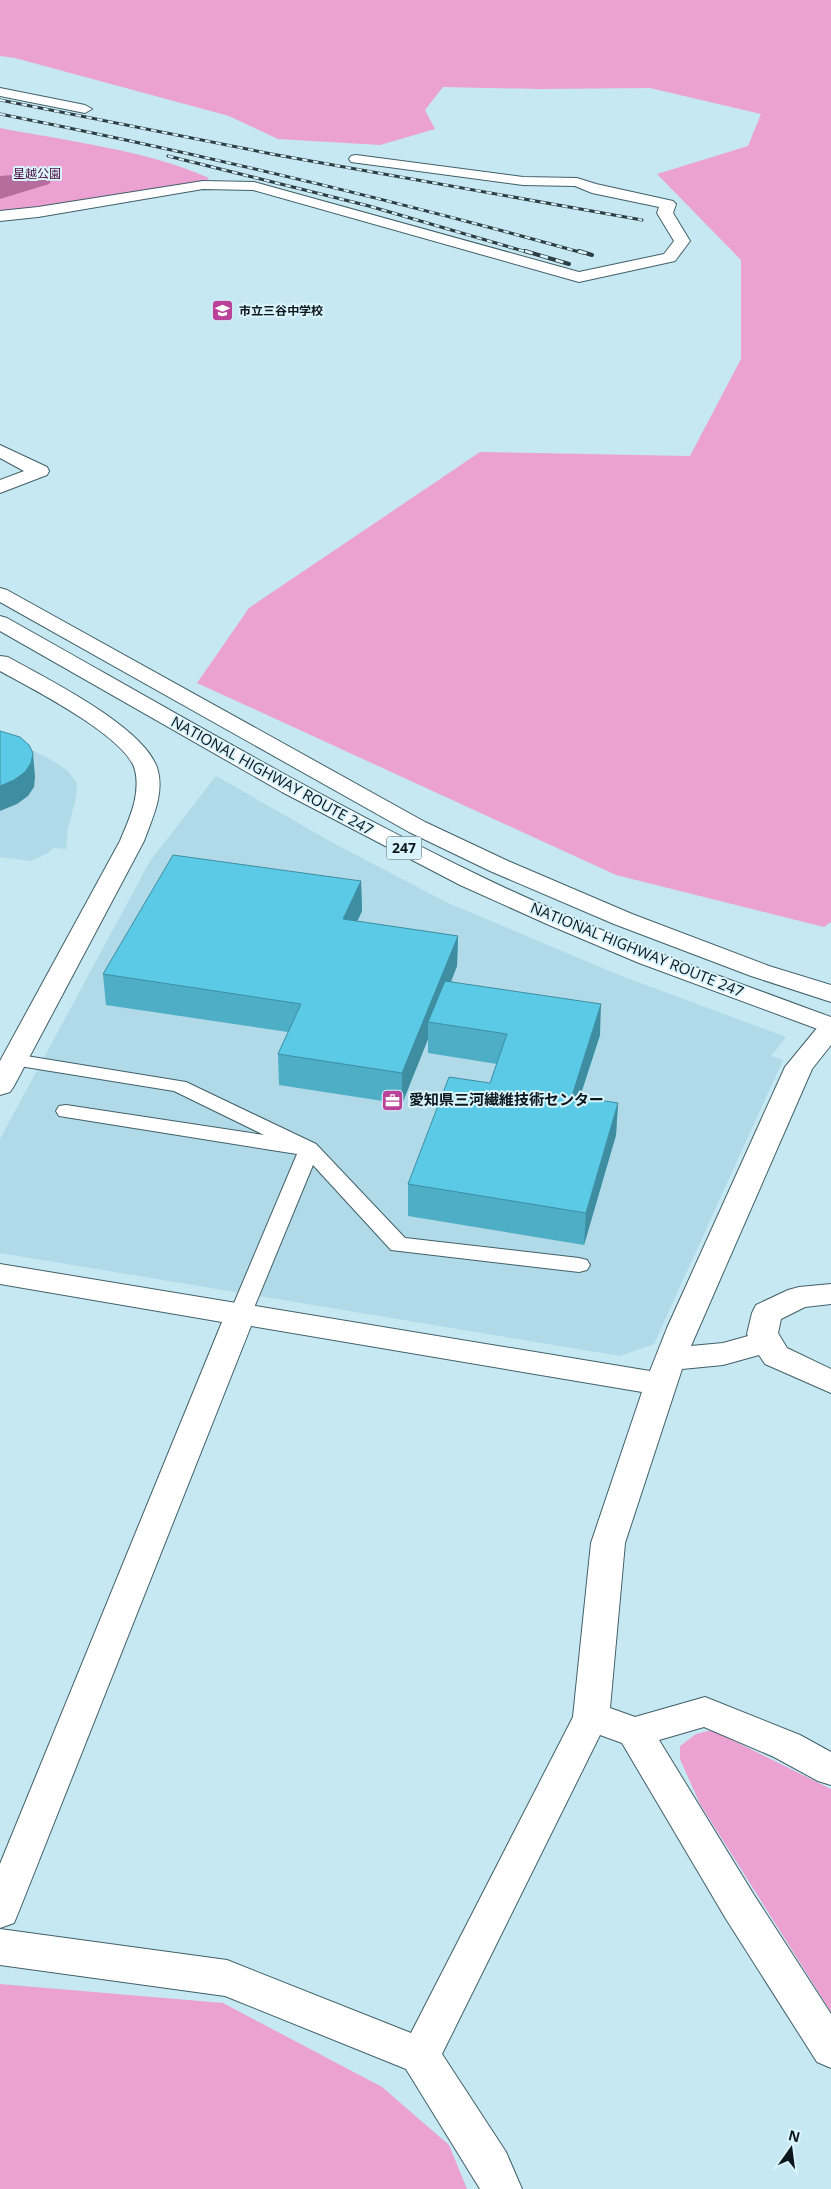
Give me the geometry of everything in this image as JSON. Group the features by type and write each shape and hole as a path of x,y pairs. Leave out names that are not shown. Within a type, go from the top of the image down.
{"main road":[{"path":"0,92 85,109"},
{"path":"0,216 57,209 203,185 254,186 579,277 669,258 682,241 665,213 668,204 592,188 577,182 523,181 356,159"},
{"path":"0,451 40,471 0,487"},
{"name":"NATIONAL HIGHWAY ROUTE 247","path":"0,594 417,827 499,866 623,919 760,972 831,994"},
{"name":"NATIONAL HIGHWAY ROUTE 247","path":"0,622 355,823 462,876 601,937 831,1027"},
{"path":"0,662 112,729 135,749 146,766 148,784 147,803 132,841 0,1086"},
{"path":"420,2056 591,1717 608,1543 666,1372 682,1328 799,1067 831,1027"},
{"path":"0,1274 240,1315 666,1372 767,1342"},
{"path":"831,1294 799,1297 767,1312 762,1334 776,1356 831,1382"},
{"path":"0,1911 240,1315"},
{"path":"591,1717 635,1732 705,1712 787,1746 831,1770"},
{"path":"635,1732 740,1907 831,2049"},
{"path":"0,1947 226,1978 420,2056 491,2166 501,2189"}],"lane":[{"path":"14,1060 179,1086 309,1149 399,1245 579,1265"},
{"path":"66,1111 309,1149"},
{"path":"240,1315 309,1149"}],"shaded area":[{"path":"49,173 53,178 49,184 0,199 0,176"},
{"path":"0,734 57,763 68,771 77,783 66,849 53,848 48,853 31,861 0,857"},
{"name":"愛知県三河繊維技術センター","path":"216,776 335,844 446,902 619,975 786,1037 771,1056 783,1060 654,1344 620,1356 0,1253 0,1139 150,861"}],"green space":[{"path":"0,0 831,0 831,922 824,927 616,875 197,683 249,608 480,452 690,456 741,359 741,260 657,174 748,146 761,114 650,88 540,89 443,87 425,110 435,129 380,145 278,139 229,116 15,58 0,56"},
{"name":"星越公園","path":"0,128 133,153 185,168 209,178 203,185 0,216"},
{"path":"712,1730 831,1789 831,2012 700,1804 680,1759 680,1746 696,1734"},
{"path":"0,1984 223,2003 382,2087 449,2145 467,2189 0,2189"}],"building":[{"path":"0,731 20,737 29,745 33,753 31,763 25,772 14,780 0,786"},
{"path":"173,855 361,881 343,919 458,936 402,1073 278,1054 301,1004 103,974"},
{"path":"445,981 601,1004 572,1096 618,1103 586,1213 408,1184 449,1077 490,1083 507,1034 428,1022"}],"railway":[{"path":"0,100 277,155 642,220"},
{"path":"0,114 293,178 583,253"},
{"path":"168,156 369,206 530,253"},
{"path":"525,251 569,264"},
{"path":"579,251 592,255"}],"place":[{"name":"市立三谷中学校","path":"223,311"},
{"name":"愛知県三河繊維技術センター","path":"393,1100"}]}
